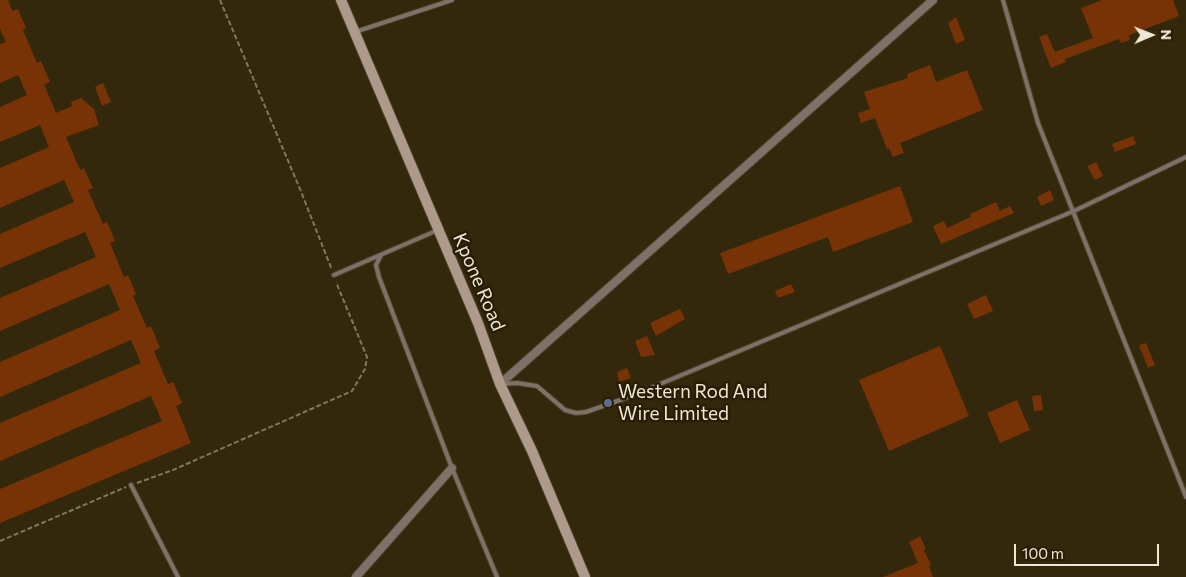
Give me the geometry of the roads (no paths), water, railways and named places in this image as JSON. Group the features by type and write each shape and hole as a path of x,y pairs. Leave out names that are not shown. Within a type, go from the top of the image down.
{"main road":[{"name":"Kpone Road","path":"341,0 478,323 500,384 532,451 586,577"}],"street":[{"path":"500,384 933,0"},
{"path":"356,577 452,468"}],"lane":[{"path":"353,32 452,0"},
{"path":"1004,0 1038,123 1186,497"},
{"path":"500,384 517,383 537,386 564,410 576,413 586,412 629,397 1074,211 1186,157"},
{"path":"334,275 438,230"},
{"path":"381,255 376,265 452,468 498,577"},
{"path":"131,485 178,577"}],"place":[{"name":"Western Rod And Wire Limited","path":"608,403"}]}
